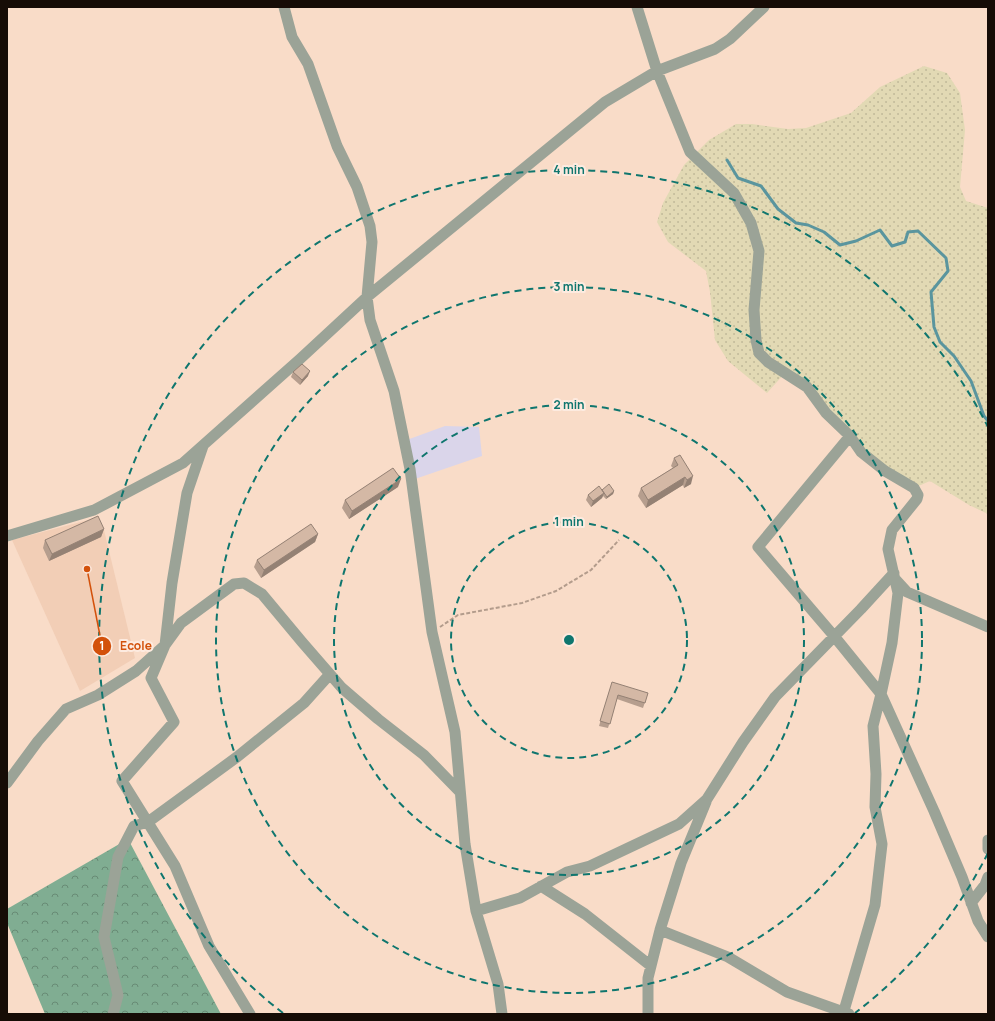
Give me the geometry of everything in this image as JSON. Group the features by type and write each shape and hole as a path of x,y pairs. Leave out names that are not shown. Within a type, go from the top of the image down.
{"street":[{"path":"284,7 292,37 308,64 337,146 357,187 370,226 372,242 367,297 370,320 394,391 410,468 432,632 455,732 465,844 476,911 498,984 502,1014"},
{"path":"638,7 657,71 690,152 734,193 751,223 759,251 754,310 756,340 759,353 768,362 808,387 826,413 850,436 861,452 885,471 914,488 918,495 917,499 892,530 888,549 898,593 894,624 881,694 873,726 876,774 875,808 882,844 875,905 845,1014 787,992 728,956 660,930"},
{"path":"7,536 94,510 183,463 367,297 605,102 657,71 715,49 730,39 764,7"},
{"path":"850,436 758,547 881,694 931,803 978,921 988,937"},
{"path":"7,782 38,741 66,709 98,695 136,671 165,645 172,583 187,493 203,445"},
{"path":"895,576 907,592 988,627"},
{"path":"648,1014 648,978 660,930 682,862 707,799 742,742 775,697 895,576"},
{"path":"250,1014 209,946 175,866 122,781 174,722 151,678 165,645 181,622 234,584 244,583 262,594 342,688 378,719 424,755 460,791"},
{"path":"113,1014 118,995 104,937 118,857 134,826 148,822 237,757 304,702 330,674"},
{"path":"476,911 520,898 567,872 590,866 679,824 707,799"},
{"path":"988,840 988,849"},
{"path":"971,903 985,885 988,877"},
{"path":"541,886 585,914 651,966"}],"path":[{"path":"432,632 458,615 522,603 556,591 591,570 619,540"}],"shaded area":[{"path":"445,426 479,427 482,456 412,480 404,441"},
{"path":"92,519 103,526 135,658 80,691 12,540"}],"green space":[{"path":"128,839 221,1014 45,1014 7,923 7,909"}],"sand":[{"path":"924,66 947,73 960,93 965,130 960,187 966,201 988,208 988,514 969,505 930,481 914,488 885,471 807,387 785,373 767,393 728,361 715,340 710,292 706,271 668,242 657,222 663,203 684,165 709,140 736,124 752,124 788,129 806,128 851,113 880,87"}],"building":[{"path":"302,364 310,371 302,380 293,372"},
{"path":"680,455 693,476 687,480 685,477 648,500 641,488 678,465 674,458"},
{"path":"393,468 401,479 352,511 345,500"},
{"path":"609,484 614,491 607,497 602,490"},
{"path":"599,486 604,493 593,501 588,495"},
{"path":"98,516 104,529 52,554 45,540"},
{"path":"311,524 318,534 264,570 257,560"},
{"path":"612,682 648,693 645,703 618,695 610,724 600,721"}],"waterway":[{"path":"727,160 738,178 761,186 778,209 796,223 808,225 824,232 840,245 856,241 880,230 892,246 905,242 908,232 918,231 946,258 948,271 931,292 934,327 940,342 954,356 971,381 984,416 988,421"}],"place":[{"name":"Ecole","path":"87,569"}]}
